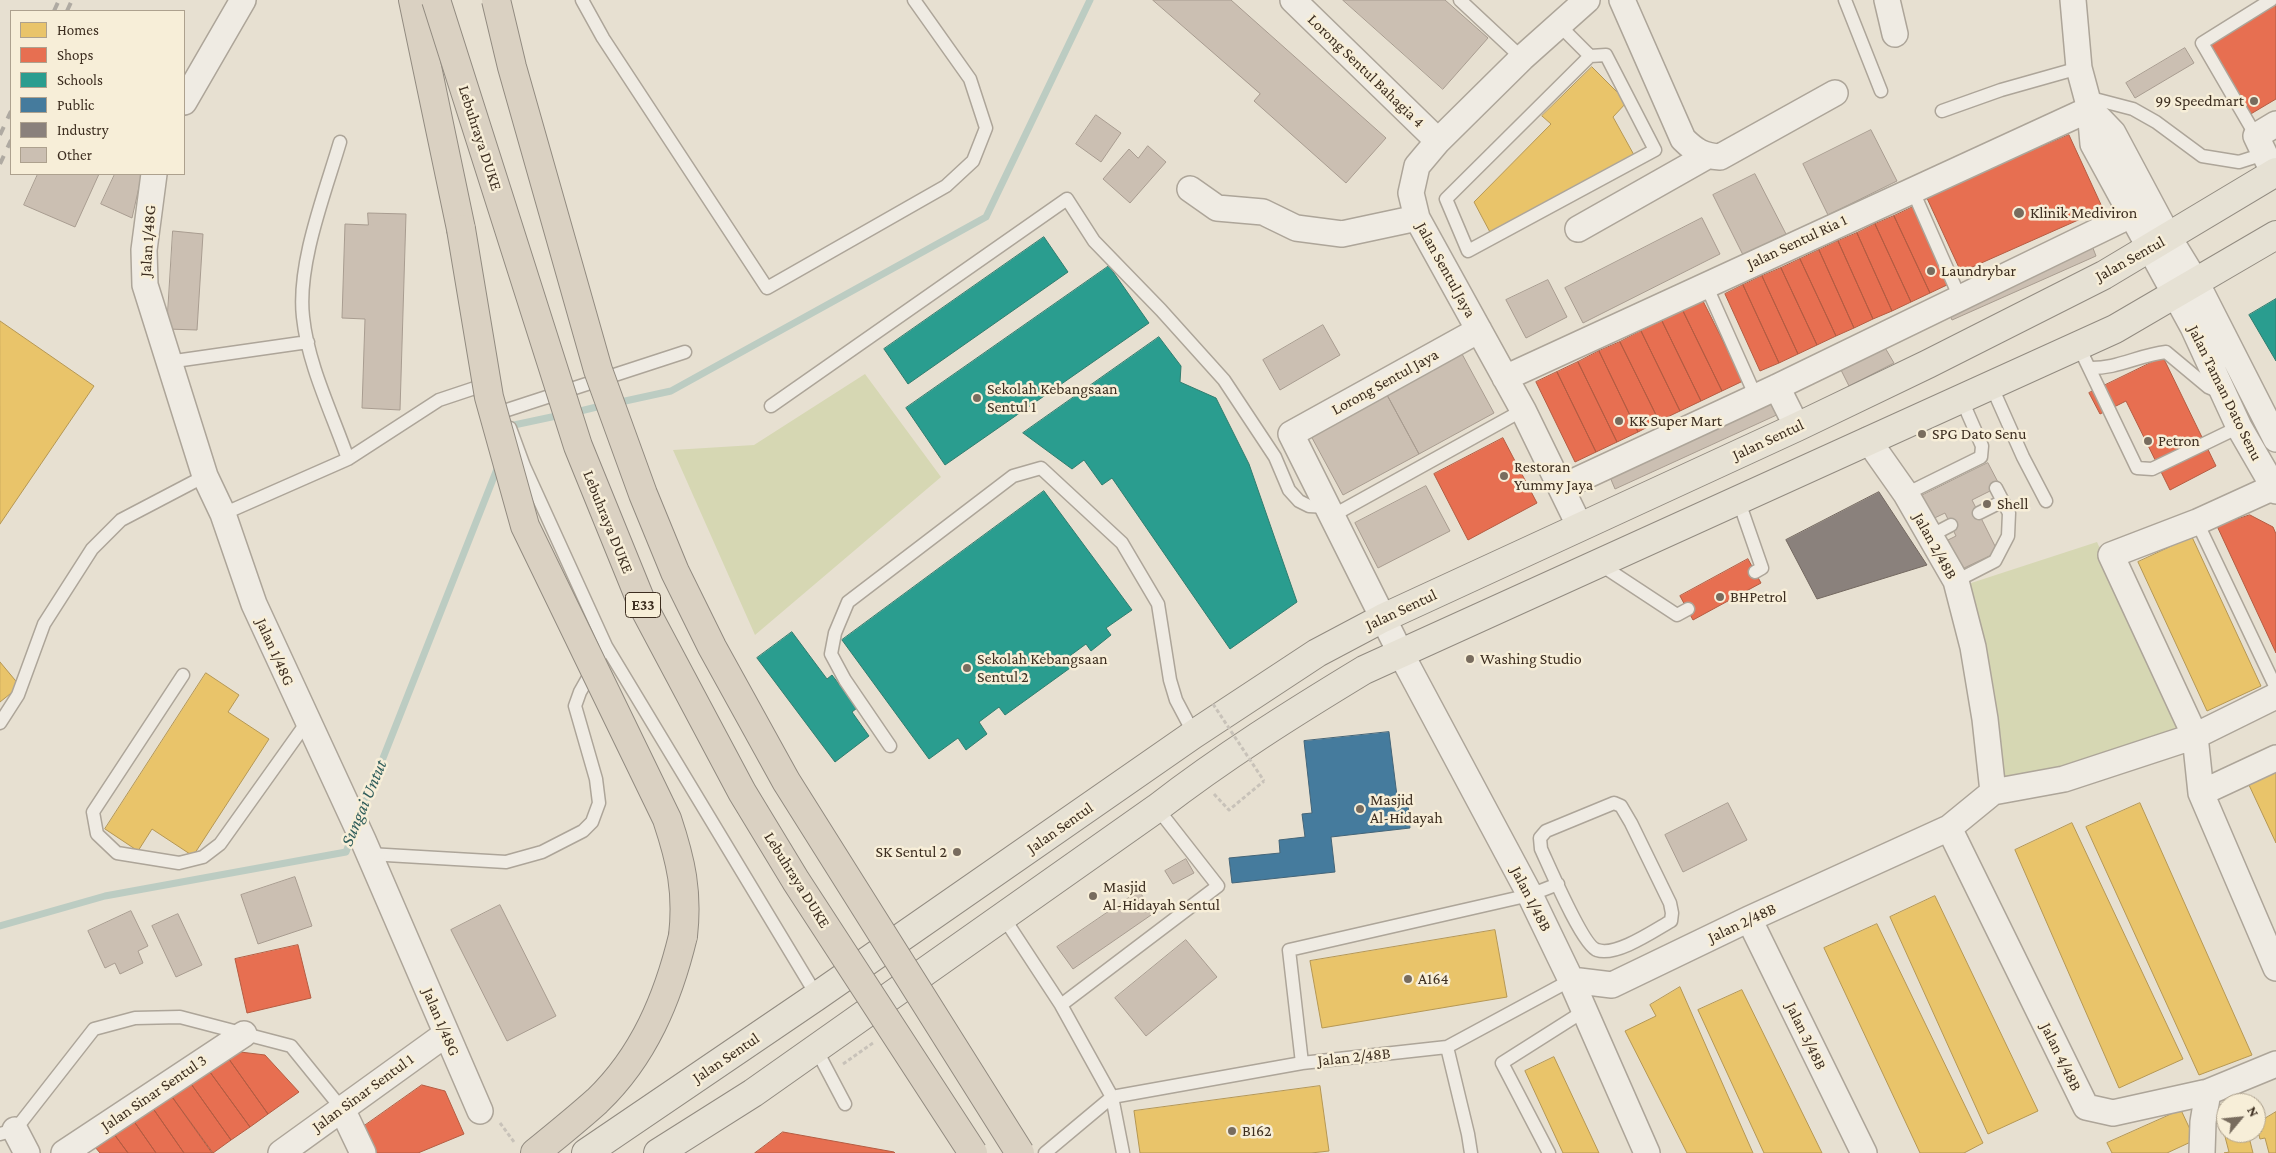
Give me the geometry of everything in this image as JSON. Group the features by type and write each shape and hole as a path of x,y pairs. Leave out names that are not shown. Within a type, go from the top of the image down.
{"highway":[{"path":"413,0 461,229 489,397 524,526 667,819 678,851 686,901 683,936 674,973 664,1001 647,1038 626,1068 598,1100 528,1145"},
{"name":"Lebuhraya DUKE","path":"436,0 571,428 643,606 752,808 796,881 973,1153"},
{"name":"E33","path":"496,0 514,77 598,370 643,494 675,572 712,647 786,781 1020,1153"}],"main road":[{"name":"Jalan Sentul","path":"586,1153 817,996 1194,734 1317,653 1383,618 1797,427 2078,288 2159,243 2269,152"},
{"path":"677,1153 778,1074 1157,808 1198,776 1275,724 1364,670 1961,398 1992,385 2084,357 2115,329 2276,234"},
{"path":"606,1153 752,1040"},
{"path":"658,1153 753,1093"}],"street":[{"path":"185,100 243,0"},
{"name":"Lorong Sentul Bahagia 4","path":"1294,0 1438,141"},
{"name":"Jalan Sentul Jaya","path":"1580,527 1523,410 1417,218 1411,193 1417,166 1438,141 1522,58 1587,0"},
{"path":"1622,0 1683,139 1695,151 1707,156 1720,157 1835,93"},
{"path":"1888,0 1895,34"},
{"path":"2072,0 2079,68 2088,103 2093,144 2131,214 2159,243"},
{"path":"2088,103 2113,133 2159,243 2185,288"},
{"name":"Jalan Sentul Ria 1","path":"1505,378 1912,189 2088,103"},
{"path":"1578,229 1707,156"},
{"name":"Jalan 1/48G","path":"154,175 144,250 144,285 205,476 223,514 254,604 366,847 480,1111"},
{"path":"1190,189 1217,208 1263,212 1296,228 1342,234 1417,218"},
{"path":"1562,487 1767,392 2131,214"},
{"name":"Jalan Taman Dato Senu","path":"2185,288 2193,327 2240,427 2275,488"},
{"name":"Jalan Taman Dato Senu","path":"2185,288 2276,439"},
{"name":"Lorong Sentul Jaya","path":"1291,434 1480,330"},
{"path":"1767,392 1797,427"},
{"name":"Jalan 1/48B","path":"1291,434 1400,652 1530,895 1571,980 1647,1153"},
{"name":"Jalan 2/48B","path":"1571,980 1612,985 1749,919 1949,828 1993,792 1985,719 1974,656 1956,581 1940,530 1906,494 1868,440"},
{"path":"2275,488 2197,522 2112,555 2195,736 2201,793 2276,968"},
{"path":"1993,792 2064,779 2195,736 2276,696"},
{"path":"2201,793 2276,758"},
{"name":"Jalan 4/48B","path":"1949,828 2086,1107 2113,1113 2208,1092 2276,1064"},
{"name":"Jalan 3/48B","path":"1749,919 1864,1153"},
{"name":"Jalan Sinar Sentul 3","path":"64,1153 244,1034"},
{"name":"Jalan Sinar Sentul 1","path":"281,1153 446,1034"},
{"path":"2202,1153 2203,1122 2208,1092"},
{"path":"342,1109 363,1153"},
{"path":"8,1132 27,1153"}],"lane":[{"path":"582,0 603,38 767,288 946,186 974,161 986,128 970,79 914,0"},
{"path":"1460,0 1522,58"},
{"path":"1845,0 1881,91"},
{"path":"2088,103 2133,108 2156,122 2202,156 2239,162 2269,152 2202,43 2271,0"},
{"path":"1558,24 1590,56 1606,55 1655,150 1468,251 1446,199 1590,56"},
{"path":"1942,111 2001,90 2079,68"},
{"path":"340,142 306,262 303,316 308,342 348,459"},
{"path":"1912,189 1960,298"},
{"path":"771,406 1067,199 1094,241 1161,310 1224,380 1275,457 1289,490 1299,501 1309,506 1330,512 1523,410"},
{"path":"1706,284 1767,392"},
{"path":"168,362 308,342"},
{"path":"504,411 685,352"},
{"path":"2084,357 2104,369 2153,354 2166,352 2203,384 2224,394"},
{"path":"2084,357 2137,468 2152,469 2240,427"},
{"path":"1992,385 2046,501"},
{"path":"223,514 348,459 439,400 475,388 504,411 524,466 606,646 817,996"},
{"path":"1906,494 1983,461 1982,446 1961,398"},
{"path":"890,746 845,680 831,654 835,633 848,602 1013,476 1041,468 1122,543 1158,604 1170,680 1176,700 1194,734"},
{"path":"0,723 18,695 44,624 92,549 121,520 205,476"},
{"path":"1956,581 1995,561 2008,536 2010,513 1996,488"},
{"path":"1738,500 1762,568 1755,572"},
{"path":"1979,512 2003,501"},
{"path":"2197,522 2276,688"},
{"path":"1598,563 1677,616 1688,609"},
{"path":"366,847 506,862 542,852 583,831 592,822 599,803 596,779 582,724 575,706 580,692 606,646"},
{"path":"183,675 93,812 97,834 117,853 179,863 202,857 220,844 307,722"},
{"path":"1614,803 1621,806 1631,823 1670,902 1671,921 1622,947 1609,951 1598,951 1590,946 1558,884 1541,849 1540,838 1546,831 1614,803"},
{"path":"1061,1005 1218,886 1157,808"},
{"path":"1302,1063 1289,950 1530,895 1558,884"},
{"path":"1002,916 1061,1005 1112,1097 1123,1153"},
{"name":"Jalan 2/48B","path":"1112,1097 1302,1063 1447,1047 1571,980"},
{"path":"1549,1153 1502,1064 1584,1011"},
{"path":"8,1132 94,1029 135,1018 180,1017 291,1046 342,1109"},
{"path":"1447,1047 1468,1134 1470,1153"},
{"path":"816,1049 845,1104"},
{"path":"1045,1153 1112,1097"}],"path":[{"path":"1213,704 1264,781 1229,810"},
{"path":"480,1111 488,1108 514,1142 528,1145"}],"green space":[{"path":"865,374 941,477 755,635 673,450 754,445"},
{"path":"2097,542 2178,720 2175,736 2002,786 1965,585"}],"building: Homes":[{"path":"1592,67 1627,102 1613,117 1634,155 1491,234 1474,202 1551,124 1542,116"},
{"path":"0,321 94,386 0,524"},
{"path":"2192,537 2261,686 2207,711 2138,562"},
{"path":"0,662 20,686 0,702"},
{"path":"206,673 239,695 228,712 269,739 193,856 152,829 138,851 105,829"},
{"path":"2276,772 2276,843 2249,785"},
{"path":"2140,803 2252,1055 2199,1075 2086,827"},
{"path":"2072,823 2183,1059 2119,1088 2015,850"},
{"path":"1935,896 2038,1111 1988,1134 1890,917"},
{"path":"1877,924 1983,1143 1964,1153 1920,1153 1824,948"},
{"name":"A164","path":"1495,930 1507,997 1322,1028 1310,961"},
{"path":"1680,987 1753,1153 1687,1153 1625,1031 1656,1016 1650,1005"},
{"path":"1742,990 1822,1153 1764,1153 1698,1010"},
{"path":"1554,1057 1599,1153 1563,1153 1525,1071"},
{"name":"B162","path":"1320,1086 1329,1151 1311,1153 1140,1153 1134,1111"},
{"path":"2181,1110 2195,1140 2167,1153 2112,1153 2107,1143"},
{"path":"2276,1112 2276,1153 2269,1153 2266,1142 2266,1118"},
{"path":"2227,1143 2250,1143 2253,1153 2224,1153 2229,1152"}],"building: Shops":[{"path":"2276,2 2276,99 2249,115 2206,45"},
{"path":"2069,135 2103,209 1961,272 1926,196"},
{"path":"1913,207 1949,284 1930,293 1894,216"},
{"path":"1894,216 1930,293 1911,302 1875,224"},
{"path":"1875,224 1911,302 1892,311 1857,233"},
{"path":"1857,233 1892,311 1873,319 1838,241"},
{"path":"1838,241 1873,319 1854,328 1819,250"},
{"path":"1819,250 1854,328 1836,336 1800,259"},
{"path":"1800,259 1836,336 1817,345 1781,268"},
{"path":"1781,268 1817,345 1798,354 1762,276"},
{"path":"1762,276 1798,354 1779,363 1743,285"},
{"path":"1743,285 1779,363 1760,371 1725,294"},
{"path":"1703,301 1743,381 1722,391 1683,311"},
{"path":"1683,311 1722,391 1701,401 1662,321"},
{"path":"1662,321 1701,401 1680,411 1641,331"},
{"path":"1641,331 1680,411 1659,421 1620,342"},
{"path":"1620,342 1659,421 1638,432 1599,351"},
{"path":"1599,351 1638,432 1617,442 1578,362"},
{"path":"2163,357 2216,466 2170,490 2126,401 2100,414 2089,393"},
{"path":"1578,362 1617,442 1596,452 1557,372"},
{"path":"1557,372 1596,452 1575,462 1536,382"},
{"path":"1503,438 1537,503 1468,540 1434,474"},
{"path":"2250,515 2273,527 2276,534 2276,653 2217,526"},
{"path":"1748,559 1761,583 1693,620 1680,596"},
{"path":"298,945 311,998 247,1013 235,959"},
{"path":"232,1051 265,1055 299,1092 268,1114 226,1055"},
{"path":"226,1055 268,1114 250,1127 207,1068"},
{"path":"207,1068 250,1127 231,1140 189,1081"},
{"path":"189,1081 231,1140 213,1153 170,1094"},
{"path":"422,1085 445,1091 464,1134 418,1153 370,1153 360,1129"},
{"path":"170,1094 212,1153 184,1153 152,1107"},
{"path":"152,1107 184,1153 156,1153 133,1120"},
{"path":"133,1120 156,1153 128,1153 114,1134"},
{"path":"783,1132 894,1152 895,1153 755,1153"},
{"path":"114,1134 128,1153 100,1153 95,1147"}],"building: Schools":[{"path":"1044,237 1068,272 908,384 884,349"},
{"path":"1109,266 1149,323 945,465 906,408"},
{"path":"2276,299 2276,361 2249,315"},
{"path":"1159,337 1181,366 1180,382 1216,398 1249,464 1297,602 1230,649 1112,478 1102,485 1084,460 1072,469 1023,433"},
{"path":"1044,491 1132,610 1106,628 1111,635 1091,651 1086,644 1071,655 1077,663 1005,715 999,707 979,722 987,734 966,750 958,738 929,759 842,640"},
{"path":"792,632 827,679 832,675 857,708 852,712 869,736 835,762 757,658"}],"building: Public":[{"name":"Masjid Al-Hidayah","path":"1389,732 1398,804 1408,803 1410,828 1331,837 1335,872 1232,883 1229,858 1280,853 1279,840 1305,837 1302,814 1312,813 1304,741"}],"building: Industry":[{"path":"1879,492 1927,565 1817,599 1786,540"}],"building: Other":[{"path":"1153,0 1231,0 1386,138 1346,183 1254,101 1260,94"},
{"path":"1343,0 1445,0 1488,38 1443,89"},
{"path":"2185,48 2194,63 2135,98 2126,83"},
{"path":"1096,115 1121,133 1101,162 1076,144"},
{"path":"1871,130 1897,181 1828,215 1803,164"},
{"path":"1148,146 1166,162 1130,203 1103,179 1129,149 1138,158"},
{"path":"1755,174 1786,234 1743,255 1713,195"},
{"path":"38,175 99,175 75,227 24,205"},
{"path":"115,175 142,175 132,218 101,204"},
{"path":"368,213 406,214 400,410 362,408 365,319 342,318 345,224 368,225"},
{"path":"1702,218 1720,254 1583,323 1565,288"},
{"path":"173,231 203,234 197,330 167,329"},
{"path":"2091,243 2096,256 1952,320 1946,307"},
{"path":"1548,280 1567,317 1526,338 1506,300"},
{"path":"1323,325 1340,355 1280,390 1263,360"},
{"path":"1884,346 1894,363 1849,386 1840,368"},
{"path":"1462,354 1494,413 1419,454 1387,395"},
{"path":"1772,394 1781,413 1615,489 1607,470"},
{"path":"1387,395 1419,454 1343,495 1311,436"},
{"path":"1988,463 2000,486 1972,500 1998,552 1962,569 1948,540 1956,536 1945,513 1924,523 1913,500"},
{"path":"1426,486 1450,531 1378,568 1355,523"},
{"path":"1728,803 1747,840 1683,872 1665,835"},
{"path":"1186,859 1194,873 1173,884 1165,871"},
{"path":"295,877 312,926 258,944 241,895"},
{"path":"1139,891 1154,913 1073,969 1057,947"},
{"path":"500,905 556,1016 507,1041 451,930"},
{"path":"131,911 148,946 138,951 143,963 120,974 115,963 105,968 88,931"},
{"path":"178,914 202,965 176,977 152,926"},
{"path":"1186,940 1217,977 1146,1036 1115,998"}],"waterway":[{"path":"616,403 671,391 986,217 1090,0"},
{"path":"572,413 605,405"},
{"path":"514,425 561,415"},
{"name":"Sungai Untut","path":"359,819 499,464"},
{"name":"Sungai Untut","path":"0,926 105,896 346,852 353,834"}],"railway":[{"path":"54,10 59,0"},
{"path":"67,10 72,0"},
{"path":"0,135 10,113"},
{"path":"0,164 10,142"}],"place":[{"name":"99 Speedmart","path":"2254,101"},
{"name":"Klinik Mediviron","path":"2019,213"},
{"name":"Laundrybar","path":"1931,271"},
{"name":"Sekolah Kebangsaan Sentul 1","path":"977,398"},
{"name":"KK Super Mart","path":"1619,421"},
{"name":"SPG Dato Senu","path":"1922,434"},
{"name":"Petron","path":"2148,441"},
{"name":"Restoran Yummy Jaya","path":"1504,476"},
{"name":"Shell","path":"1987,504"},
{"name":"BHPetrol","path":"1720,597"},
{"name":"Washing Studio","path":"1470,659"},
{"name":"Sekolah Kebangsaan Sentul 2","path":"967,668"},
{"name":"Masjid Al-Hidayah","path":"1360,809"},
{"name":"SK Sentul 2","path":"957,852"},
{"name":"Masjid Al-Hidayah Sentul","path":"1093,896"},
{"name":"A164","path":"1408,979"},
{"name":"B162","path":"1232,1131"}]}
